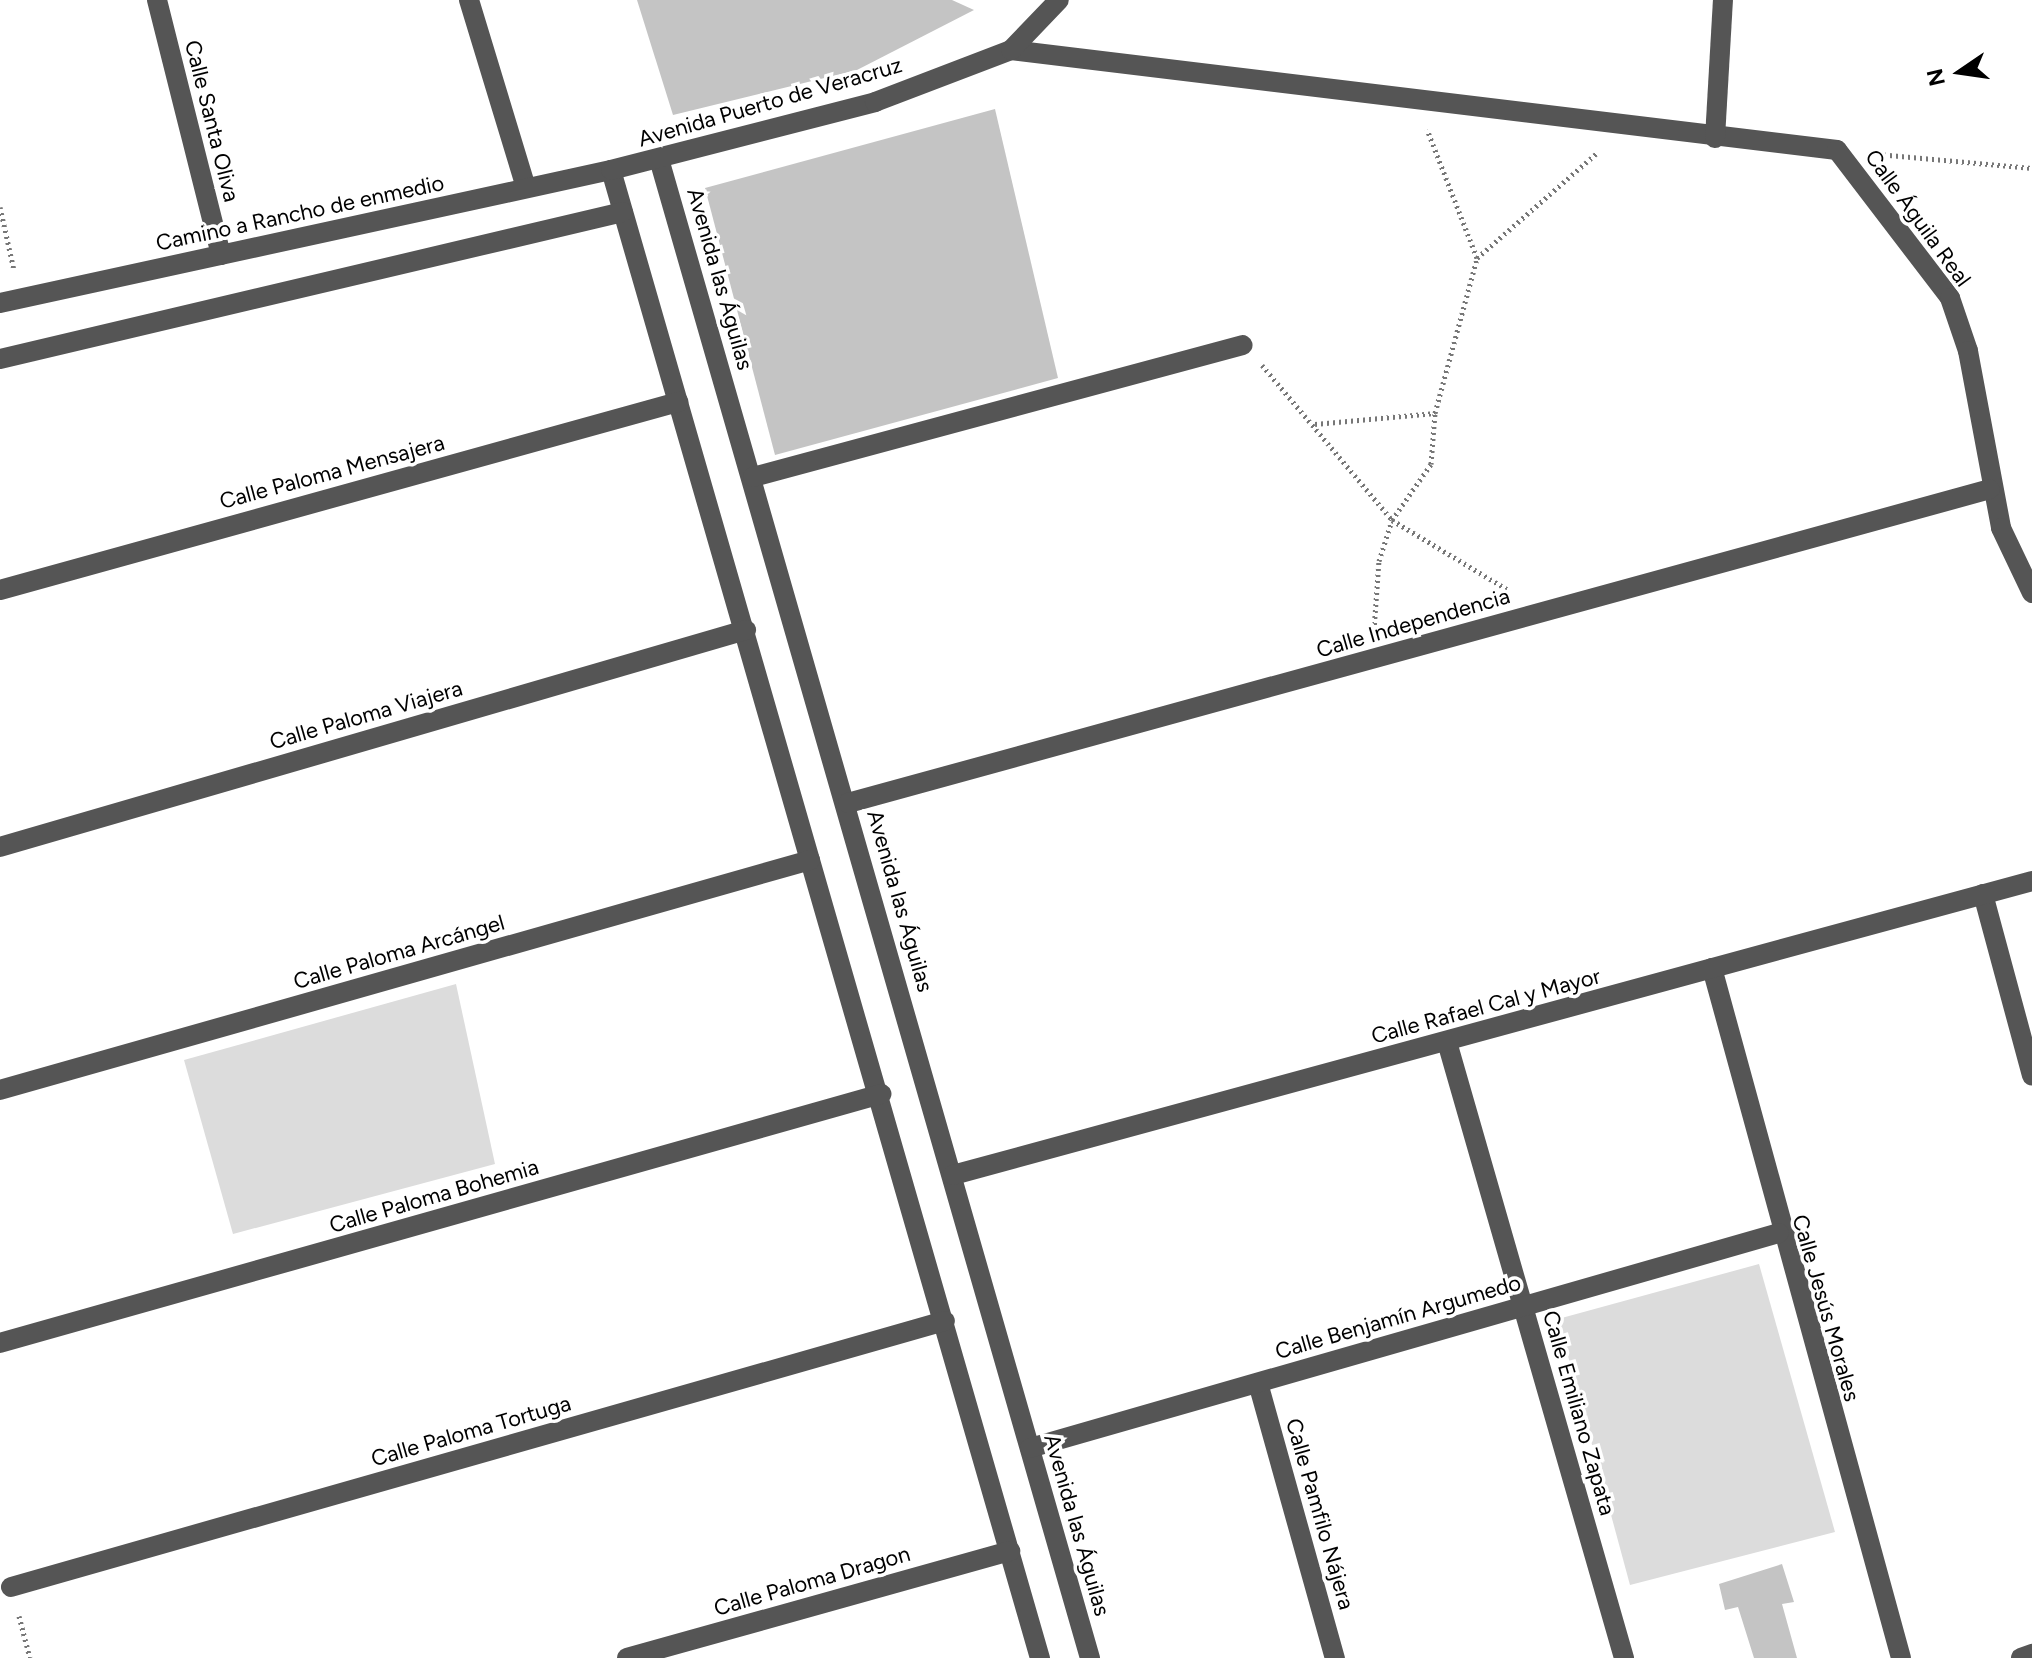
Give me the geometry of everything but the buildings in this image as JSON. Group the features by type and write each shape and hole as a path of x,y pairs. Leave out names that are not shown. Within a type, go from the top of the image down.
{"street":[{"name":"Calle Santa Oliva","path":"157,0 221,255"},
{"path":"469,0 526,188"},
{"name":"Avenida Puerto de Veracruz","path":"611,170 875,102 1011,50 1059,0"},
{"path":"1715,138 1723,0"},
{"path":"1011,50 1413,95 1626,127 1837,150"},
{"name":"Calle Águila Real","path":"1837,150 1950,298 1968,351 1990,489 2032,593"},
{"name":"Avenida las Águilas","path":"659,159 848,803 1090,1658"},
{"name":"Camino a Rancho de enmedio","path":"10,300 611,170"},
{"path":"611,170 810,860 881,1094 1040,1658"},
{"path":"0,359 623,212"},
{"path":"753,477 1243,345"},
{"name":"Calle Paloma Mensajera","path":"0,590 678,402"},
{"name":"Calle Independencia","path":"848,803 1990,489"},
{"name":"Calle Paloma Viajera","path":"0,847 746,630"},
{"name":"Calle Paloma Arcángel","path":"0,1090 810,860"},
{"name":"Calle Rafael Cal y Mayor","path":"953,1175 2032,881"},
{"path":"1983,894 2032,1075"},
{"name":"Calle Jesús Morales","path":"1712,968 1779,1233 1901,1658"},
{"name":"Calle Emiliano Zapata","path":"1447,1042 1624,1658"},
{"name":"Calle Paloma Bohemia","path":"0,1343 881,1094"},
{"name":"Calle Benjamín Argumedo","path":"1030,1448 1779,1233"},
{"name":"Calle Paloma Tortuga","path":"11,1587 945,1321"},
{"name":"Calle Pamfilo Nájera","path":"1258,1383 1335,1658"},
{"name":"Calle Paloma Dragon","path":"627,1658 1010,1551"},
{"path":"2021,1658 2032,1654"}],"path":[{"path":"1413,95 1477,258"},
{"path":"1372,659 1379,561 1392,520 1431,464 1435,413 1477,258 1626,127"},
{"path":"1837,150 2032,168"},
{"path":"0,207 10,300"},
{"path":"1243,345 1315,424 1392,520 1543,611"},
{"path":"1315,424 1435,413"}],"shaded area":[{"path":"456,984 495,1164 233,1234 184,1060"},
{"path":"1759,1264 1835,1532 1630,1585 1558,1319"}]}
